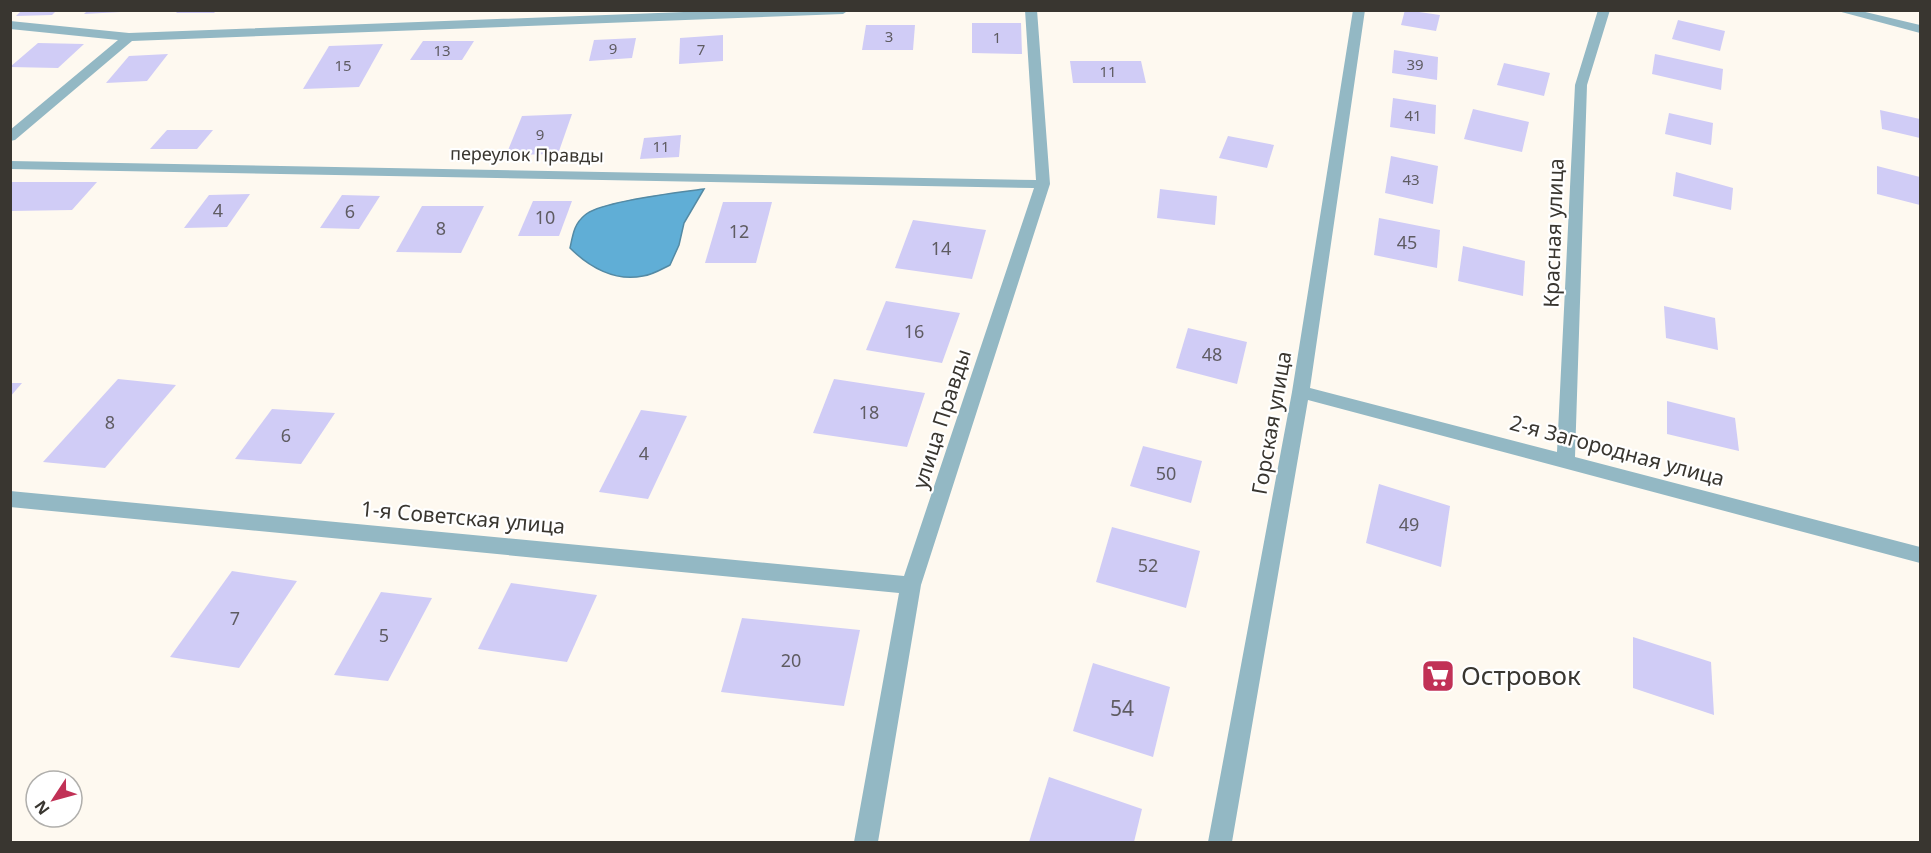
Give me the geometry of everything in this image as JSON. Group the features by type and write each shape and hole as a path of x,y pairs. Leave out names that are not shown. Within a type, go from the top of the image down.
{"street":[{"path":"10,25 129,37 843,10"},
{"name":"улица Правды","path":"866,843 911,585 1043,184 1031,10"},
{"name":"Горская улица","path":"1220,843 1301,392 1359,10"},
{"name":"Красная улица","path":"1566,460 1581,85 1604,10"},
{"path":"1840,10 1920,29"},
{"path":"10,137 129,37"},
{"name":"переулок Правды","path":"10,165 1043,184"},
{"name":"2-я Загородная улица","path":"1301,392 1920,555"},
{"name":"1-я Советская улица","path":"10,499 911,585"}],"water":[{"path":"704,189 684,223 679,245 670,265 657,272 633,277 613,275 594,267 570,248 578,222 593,210 642,198"}],"building":[{"path":"22,10 57,10 52,15 16,16"},
{"path":"88,10 121,10 121,12 84,14"},
{"path":"179,10 217,10 214,13 176,13"},
{"path":"1405,10 1440,15 1436,31 1401,25"},
{"path":"1678,20 1725,31 1720,51 1672,39"},
{"path":"972,23 1021,23 1022,54 972,53"},
{"path":"866,25 915,25 913,50 862,50"},
{"path":"723,35 723,61 679,64 680,38"},
{"path":"636,38 632,58 589,61 594,40"},
{"path":"423,41 474,41 462,60 410,60"},
{"path":"38,43 84,44 58,68 10,67"},
{"path":"383,44 359,87 303,89 329,46"},
{"path":"1394,50 1438,57 1437,80 1392,73"},
{"path":"168,54 147,81 106,83 129,56"},
{"path":"1655,54 1723,69 1721,90 1652,74"},
{"path":"1070,61 1141,61 1146,83 1073,83"},
{"path":"1504,63 1550,73 1544,96 1497,85"},
{"path":"1393,98 1436,105 1435,134 1390,127"},
{"path":"1473,109 1529,122 1522,152 1464,139"},
{"path":"1880,110 1920,119 1920,138 1882,129"},
{"path":"1669,113 1713,123 1711,145 1665,134"},
{"path":"572,114 558,154 506,155 522,116"},
{"path":"167,130 213,130 197,149 150,149"},
{"path":"681,135 679,157 640,159 644,138"},
{"path":"1228,136 1274,145 1267,168 1219,158"},
{"path":"1391,156 1438,166 1433,204 1385,193"},
{"path":"1877,166 1920,177 1920,205 1877,194"},
{"path":"1676,172 1733,188 1731,210 1673,196"},
{"path":"10,182 97,182 72,210 10,211"},
{"path":"1160,189 1217,196 1215,225 1157,218"},
{"path":"250,194 227,227 184,228 209,195"},
{"path":"342,195 380,196 359,229 320,228"},
{"path":"533,201 572,201 559,236 518,236"},
{"path":"723,202 772,202 756,263 705,263"},
{"path":"422,206 484,206 461,253 396,252"},
{"path":"1379,218 1440,230 1437,268 1374,255"},
{"path":"913,220 986,230 972,279 895,268"},
{"path":"1463,246 1525,261 1523,296 1458,281"},
{"path":"886,301 960,313 942,363 866,350"},
{"path":"1664,306 1715,318 1718,350 1666,338"},
{"path":"1188,328 1247,342 1237,384 1176,368"},
{"path":"118,379 176,385 105,468 43,462"},
{"path":"834,379 925,393 907,447 813,433"},
{"path":"10,383 22,383 10,397"},
{"path":"1667,401 1735,418 1739,451 1667,434"},
{"path":"272,409 335,413 301,464 235,459"},
{"path":"641,410 687,416 648,499 599,492"},
{"path":"1143,446 1202,461 1191,503 1130,486"},
{"path":"1379,484 1450,506 1441,567 1366,543"},
{"path":"1112,527 1200,551 1186,608 1096,582"},
{"path":"232,571 297,581 239,668 170,657"},
{"path":"511,583 597,595 567,662 478,649"},
{"path":"381,592 432,598 388,681 334,675"},
{"path":"742,618 860,630 844,706 721,692"},
{"path":"1633,637 1711,662 1714,715 1633,688"},
{"path":"1093,663 1170,687 1153,757 1073,731"},
{"path":"1049,777 1142,809 1134,842 1029,842"}],"place":[{"name":"Островок","path":"1438,676"}]}
